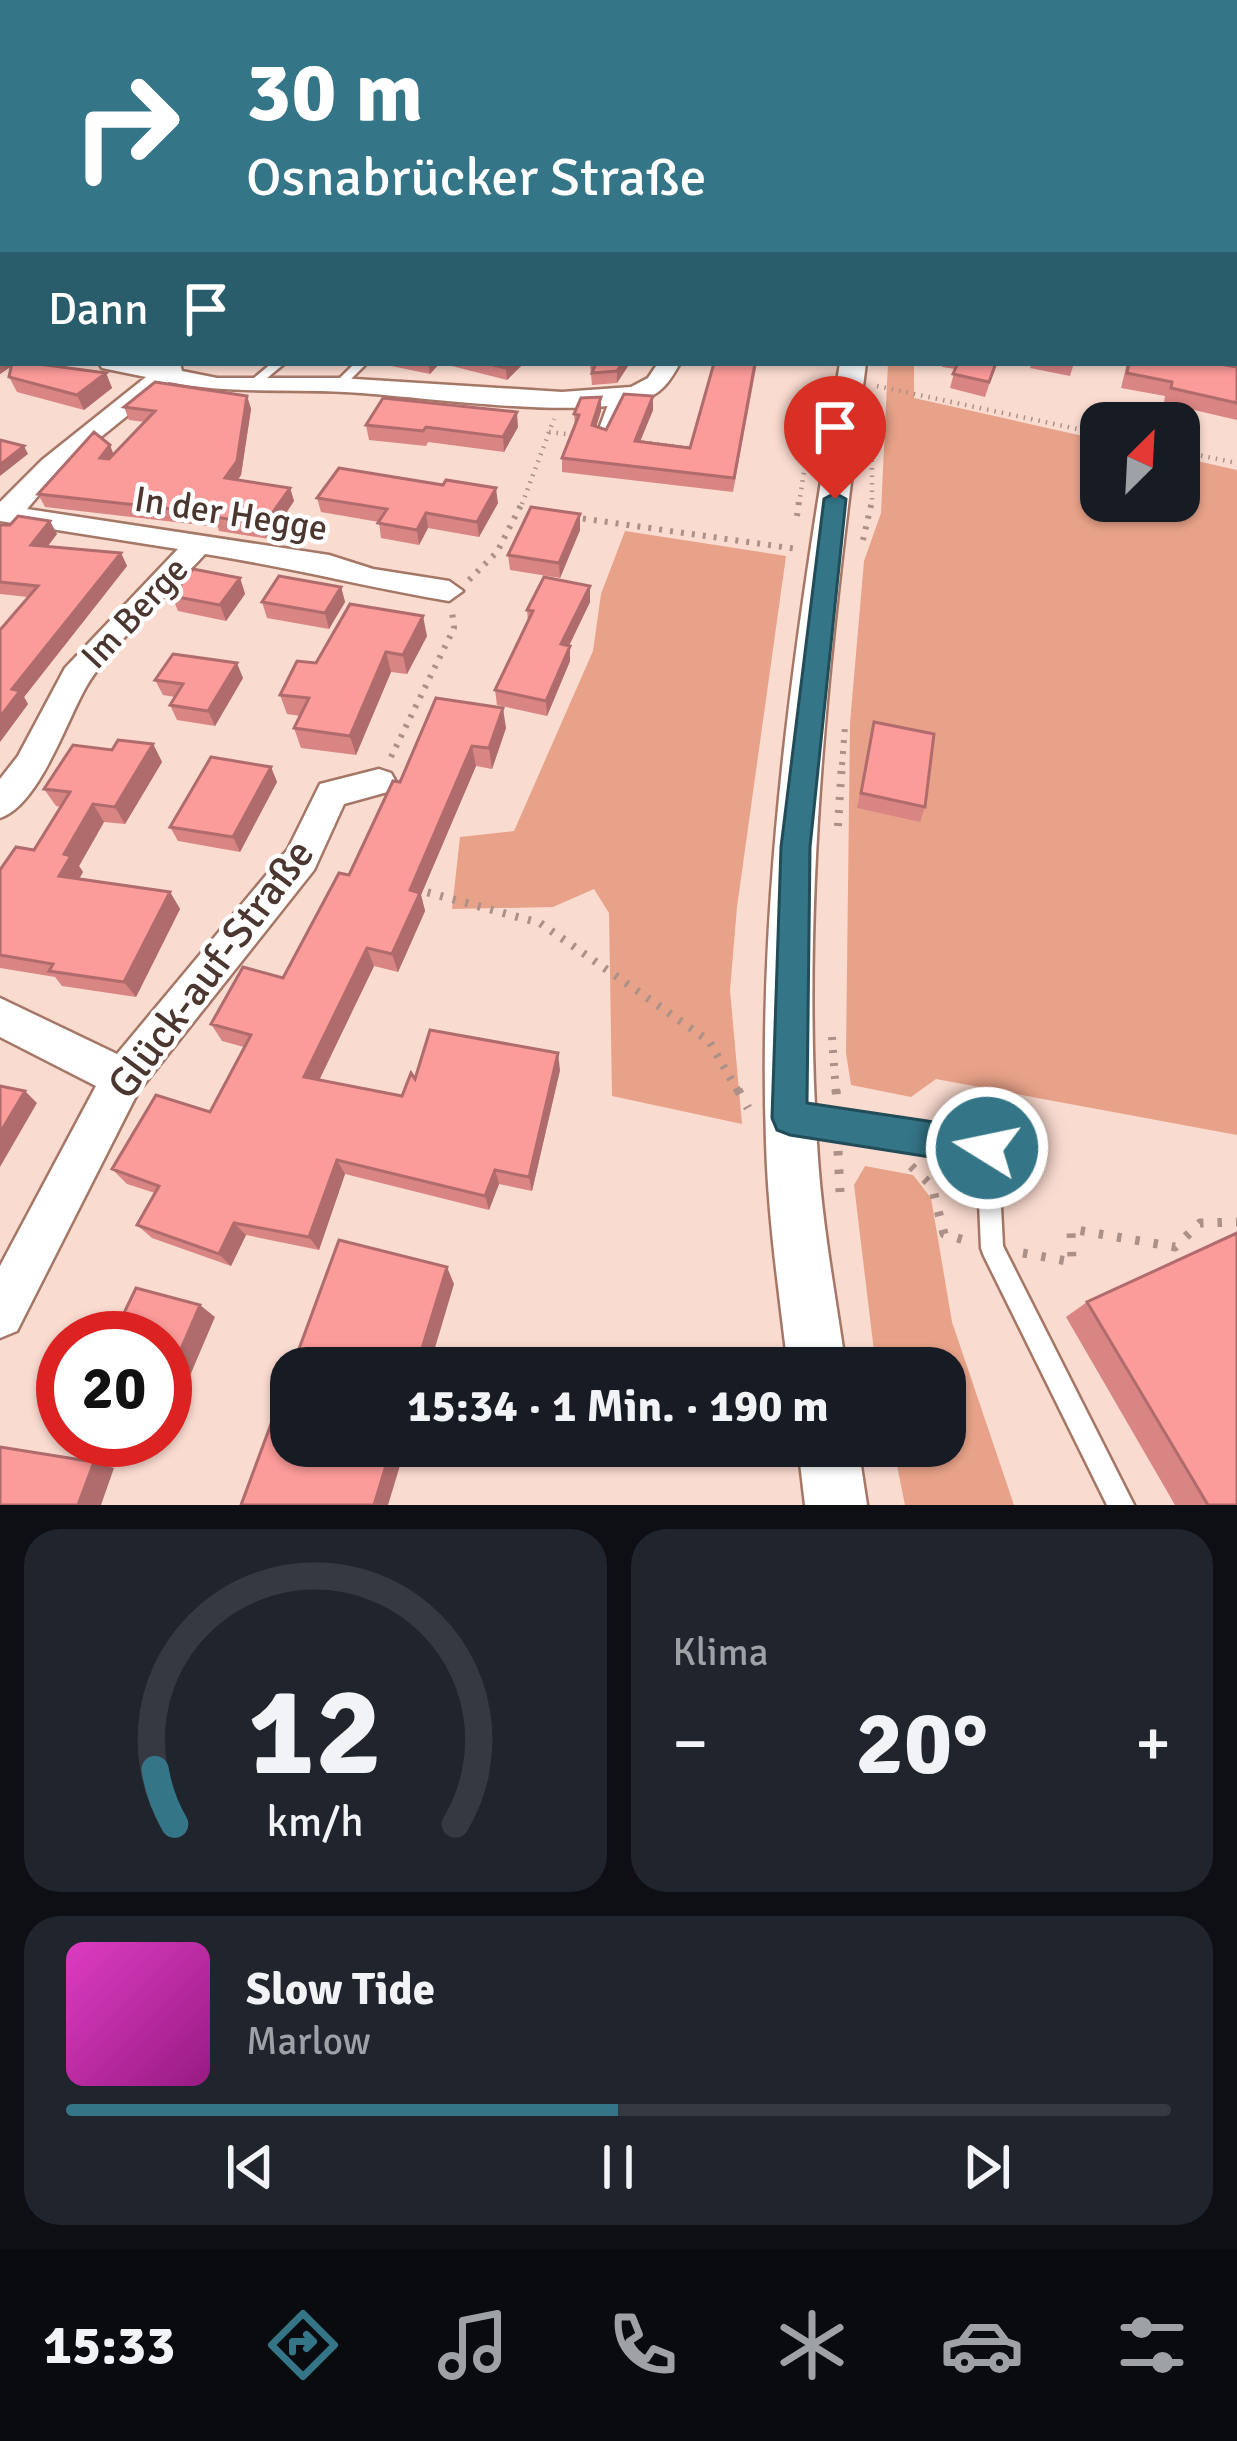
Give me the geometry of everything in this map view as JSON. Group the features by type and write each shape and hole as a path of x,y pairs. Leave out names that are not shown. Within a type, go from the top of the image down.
{"street":[{"path":"136,366 251,386 339,385 616,398 657,383 667,366"},
{"path":"0,513 20,502 51,465 170,370"},
{"path":"814,1347 798,1228 771,1116 795,847 862,383"},
{"name":"In der Hegge","path":"0,513 329,564 369,578 449,591"},
{"name":"Im Berge","path":"0,804 30,765 76,676 197,546"},
{"name":"Glück-auf-Straße","path":"0,1314 123,1078 302,859 332,794 379,782"},
{"path":"0,1017 123,1078"},
{"path":"831,1467 836,1505"}],"lane":[{"path":"251,386 275,366"},
{"path":"339,385 359,366"},
{"path":"602,437 616,398"},
{"path":"771,1116 987,1148 992,1248 1121,1505"}],"path":[{"path":"862,383 1080,430"},
{"path":"549,432 715,451"},
{"path":"857,557 872,512 874,466 869,440"},
{"path":"1200,455 1237,463"},
{"path":"568,516 800,550"},
{"path":"837,832 845,717"},
{"path":"410,888 540,923 709,1041 771,1116"},
{"path":"832,1035 842,1206"},
{"path":"838,1163 850,1159"},
{"path":"900,1163 919,1168 936,1190 944,1234 992,1248 1072,1262 1071,1229 1174,1247 1200,1223 1237,1222"}],"shaded area":[{"path":"888,366 914,366 914,398 1080,435 1080,522 1200,522 1200,462 1237,470 1237,1135 936,1079 911,1097 851,1085 846,1053 850,723 864,561 881,513"},
{"path":"625,531 786,556 737,907 730,990 742,1124 612,1096 609,913 594,889 553,907 452,909 460,837 514,831 593,651 601,594"},
{"path":"865,1166 913,1175 931,1198 960,1347 873,1347 854,1185"},
{"path":"966,1363 1014,1505 905,1505 897,1467 966,1467"}],"building":[{"path":"11,366 106,373 77,395 9,377"},
{"path":"595,366 621,366 617,371 592,373"},
{"path":"713,366 754,366 734,478 562,458 581,398 601,397 592,425 606,430 624,394 653,396 635,441 690,448"},
{"path":"957,366 995,366 989,382 953,374"},
{"path":"1128,366 1237,367 1237,403 1171,388 1172,382 1127,373"},
{"path":"155,382 247,396 237,461 225,478 290,488 264,525 215,517 217,514 38,494 94,432 110,445 100,458 109,459 155,411 124,407"},
{"path":"383,398 517,412 503,437 366,425"},
{"path":"0,440 24,446 0,465"},
{"path":"339,468 443,485 446,480 496,488 477,522 426,513 417,530 378,523 387,509 317,498"},
{"path":"531,507 580,514 559,563 508,555"},
{"path":"18,516 50,521 31,545 121,553 12,689 20,691 0,717 0,630 38,586 0,582 0,525 10,525"},
{"path":"193,569 240,578 220,605 172,596"},
{"path":"279,576 341,587 325,613 262,602"},
{"path":"544,577 590,586 561,644 570,646 546,701 495,690"},
{"path":"350,604 423,616 403,655 386,652 350,736 294,728 309,698 280,695 297,661 316,663"},
{"path":"173,654 237,663 208,711 170,705 183,684 155,680"},
{"path":"436,698 503,708 489,748 472,746 410,890 420,893 392,954 367,948 304,1077 402,1096 411,1073 415,1079 430,1030 558,1053 529,1177 495,1170 485,1196 337,1160 309,1237 234,1223 219,1254 137,1225 159,1186 112,1169 156,1095 210,1112 251,1035 211,1024 243,967 283,978 339,873 349,875 393,781 400,782"},
{"path":"874,722 934,734 925,807 861,793"},
{"path":"118,740 153,744 115,807 93,804 64,854 71,856 59,876 170,892 124,982 49,971 53,964 0,955 0,870 16,847 34,850 70,792 44,789 73,745 112,750"},
{"path":"211,757 271,767 233,837 170,827"},
{"path":"0,1086 25,1091 0,1133"},
{"path":"1237,1233 1237,1505 1208,1505 1087,1302"},
{"path":"339,1240 447,1267 422,1347 300,1347"},
{"path":"136,1288 200,1305 192,1324 192,1311 125,1311"},
{"path":"270,1427 270,1467 386,1467 374,1505 241,1505"},
{"path":"0,1447 36,1453 36,1467 92,1467 78,1505 0,1505"}],"route":[{"path":"835,499 795,847 790,1118 987,1148"}]}
